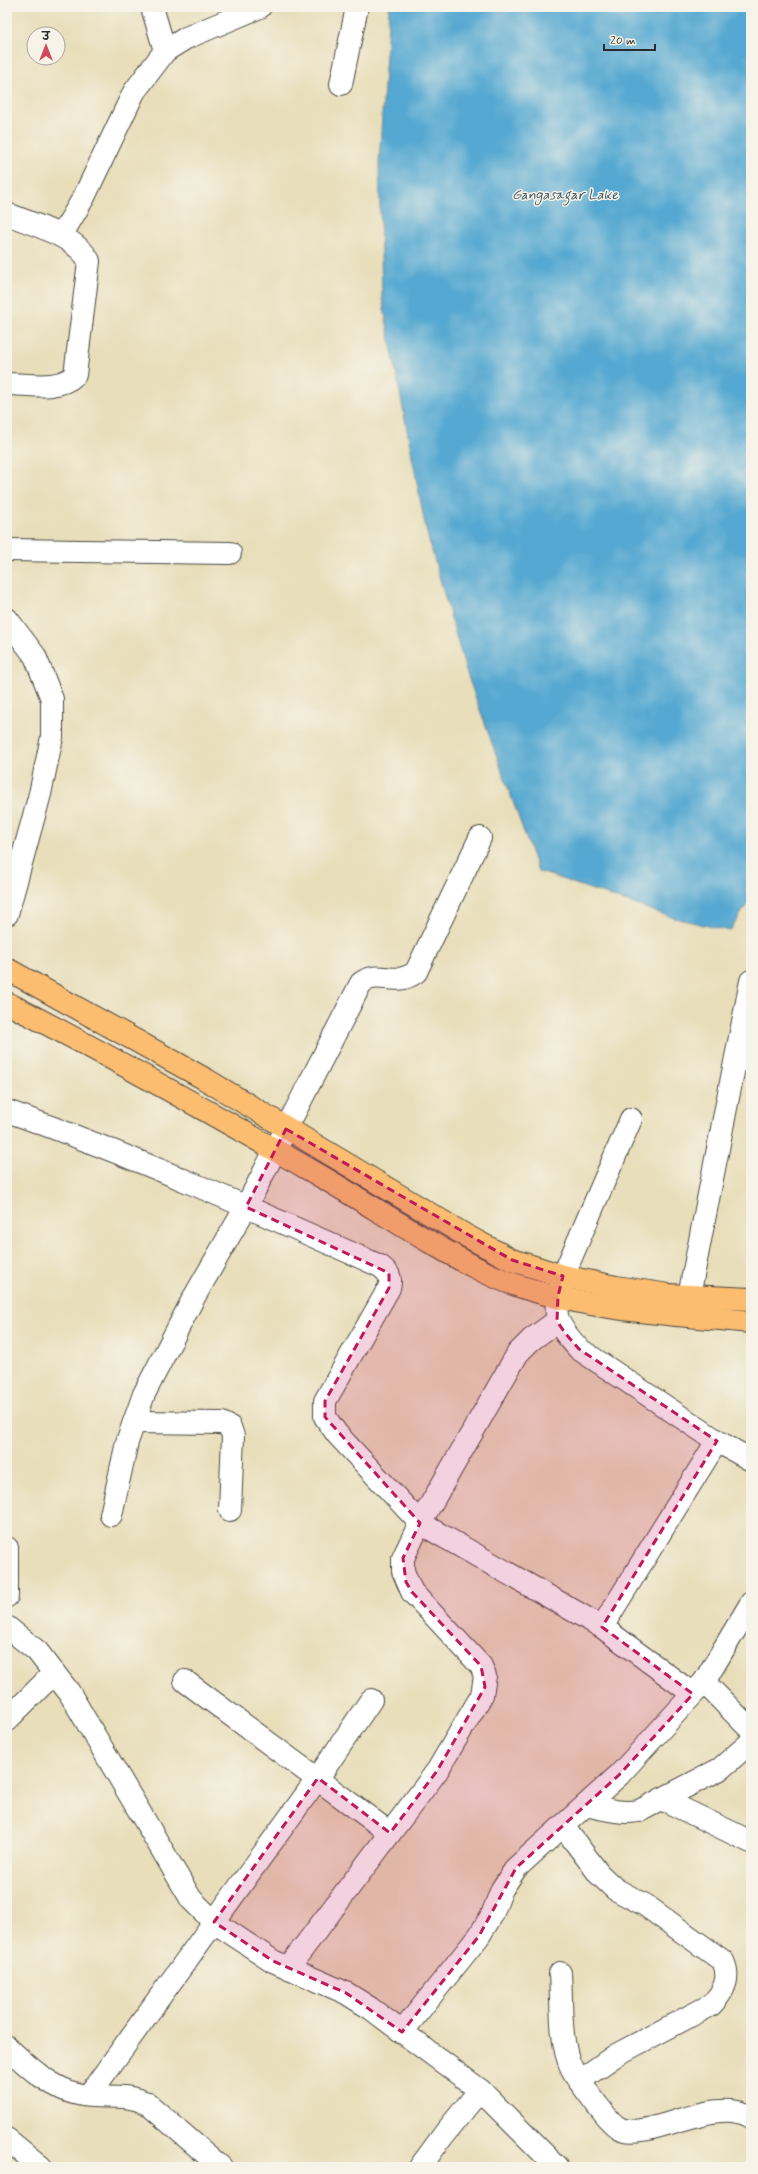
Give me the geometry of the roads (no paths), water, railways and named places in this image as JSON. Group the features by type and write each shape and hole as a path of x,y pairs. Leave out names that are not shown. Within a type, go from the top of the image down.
{"highway":[{"path":"7,969 205,1079 286,1129 343,1160 465,1235 560,1286 614,1307 751,1322"},
{"path":"7,1003 89,1045 480,1270 518,1286 616,1287 689,1296 751,1299"}],"street":[{"path":"152,7 165,51"},
{"path":"61,236 84,197 134,92 165,51 186,38 260,7"},
{"path":"341,84 357,7"},
{"path":"7,214 61,236 85,254 89,261 75,375 68,382 57,385 7,384"},
{"path":"7,550 230,553"},
{"path":"7,619 36,656 52,699 52,737 40,794 7,914"},
{"path":"111,1515 134,1422 144,1394 193,1299 275,1152 361,982 367,978 407,979 416,972 480,838"},
{"path":"689,1296 751,980"},
{"path":"7,1111 71,1133 246,1206 380,1266 389,1273 391,1280 389,1288 325,1401 325,1417 338,1434 420,1523 602,1627 698,1688 751,1730"},
{"path":"631,1119 560,1286 557,1321 564,1333 579,1349 717,1441 751,1460"},
{"path":"288,1968 437,1771 482,1695 485,1687 485,1676 481,1666 412,1592 406,1582 403,1558 420,1523 518,1353 531,1340 557,1321"},
{"path":"134,1422 222,1422 230,1427 233,1436 230,1510"},
{"path":"602,1627 717,1441"},
{"path":"7,1548 7,1596"},
{"path":"402,2032 479,1936 492,1915 502,1889 516,1868 619,1776 698,1688 751,1603"},
{"path":"7,1627 37,1651 69,1692 191,1899 214,1922 273,1961 346,1993 402,2032 480,2090 556,2167"},
{"path":"7,1720 54,1673"},
{"path":"184,1681 318,1778 390,1834"},
{"path":"89,2095 318,1778 371,1700"},
{"path":"586,1805 628,1813 639,1811 720,1769 751,1742"},
{"path":"662,1799 751,1842"},
{"path":"563,1826 599,1874 615,1889 645,1905 723,1960 728,1971 721,1995 711,2005 616,2055 579,2081"},
{"path":"560,1973 566,2051 571,2067 579,2081 610,2121 618,2128 628,2131 641,2130 698,2115 722,2111 735,2111 751,2116"},
{"path":"7,2047 55,2086 68,2092 137,2098 148,2104 221,2167"},
{"path":"420,2167 480,2090"},
{"path":"7,2139 41,2167"}],"water":[{"name":"Gangasagar Lake","path":"389,7 751,7 751,898 730,931 674,918 538,871 466,671 426,530 382,298 379,163"}]}
